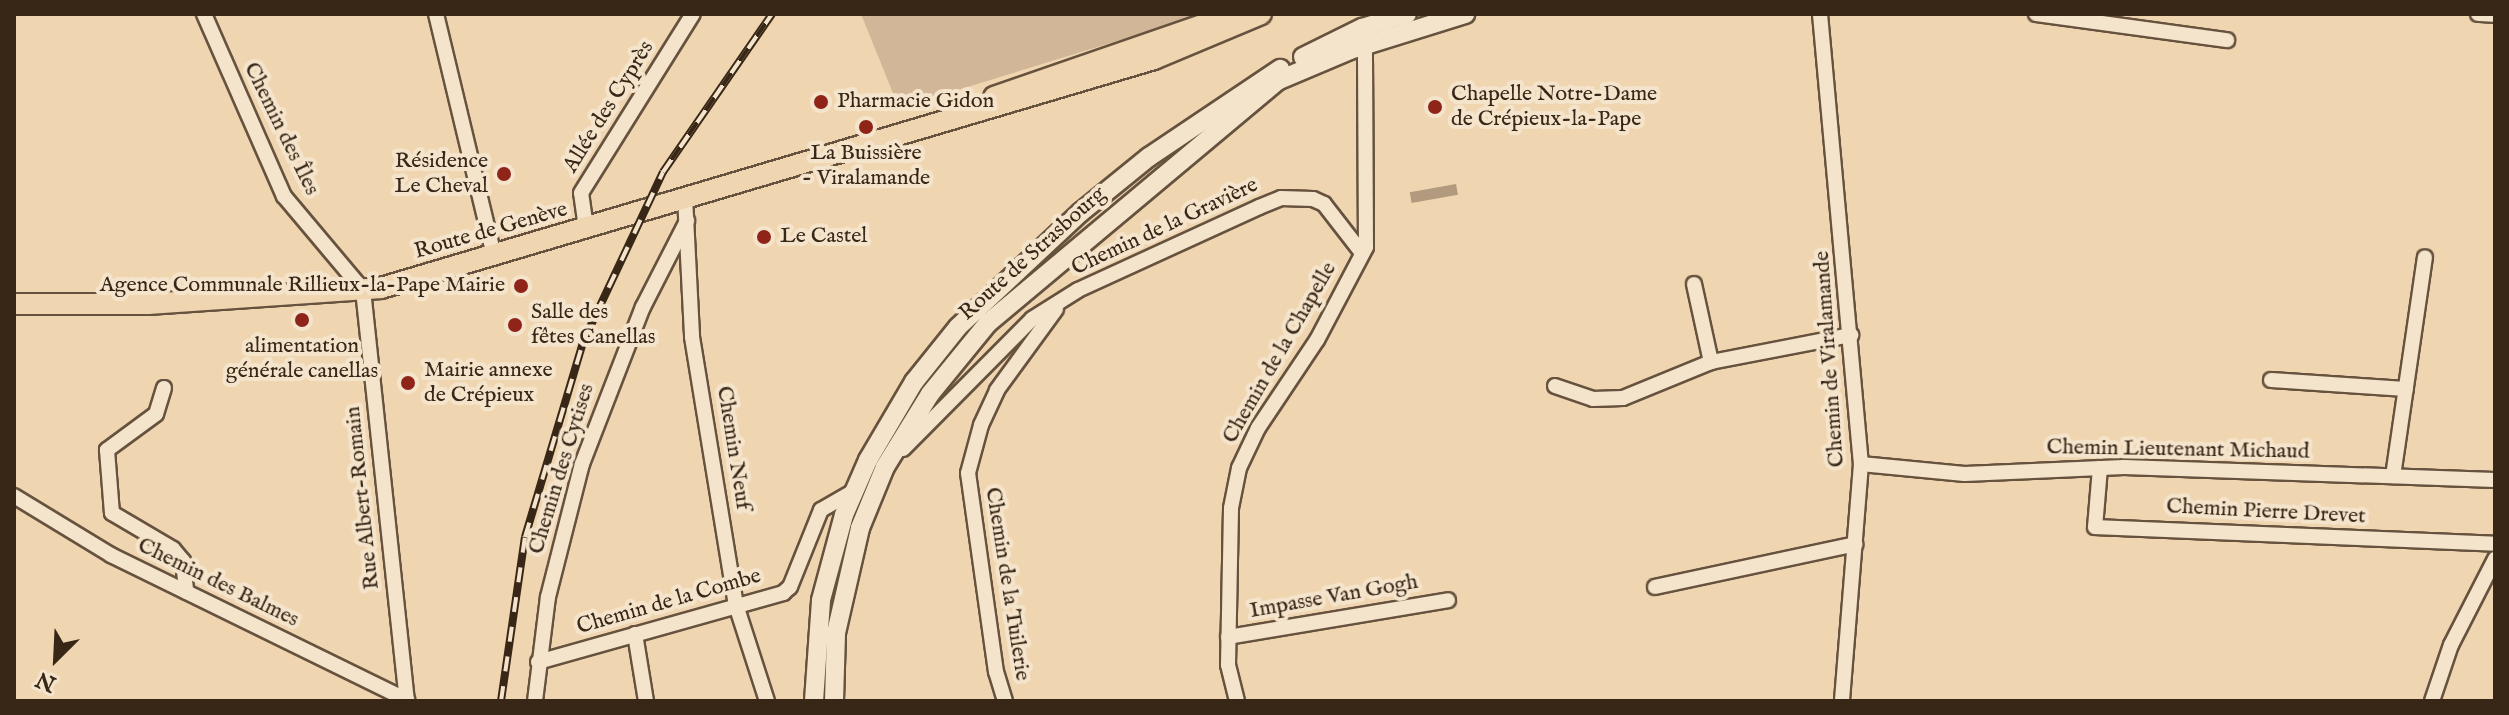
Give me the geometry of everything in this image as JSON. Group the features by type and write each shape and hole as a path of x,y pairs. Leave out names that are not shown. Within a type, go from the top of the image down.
{"main road":[{"name":"Route de Genève","path":"14,304 148,304 363,290 586,228 687,207 965,111 1009,89 1248,14"},
{"name":"Route de Genève","path":"965,111 1013,102 1154,59 1261,14"},
{"name":"Route de Strasbourg","path":"834,701 836,633 860,528 885,467 930,394 988,323 1073,247 1170,166 1248,110 1277,81 1407,14"},
{"name":"Route de Strasbourg","path":"814,701 821,600 851,493 914,382 958,327 1015,271 1149,157 1253,85 1365,36 1465,14"}],"street":[{"name":"Chemin des Îles","path":"204,14 284,196 363,290"},
{"path":"436,14 494,255"},
{"name":"Allée des Cyprès","path":"586,228 581,193 693,14"},
{"name":"Chemin de Viralamande","path":"1820,14 1861,464 1842,701"},
{"path":"2036,14 2227,40"},
{"path":"2478,14 2495,15"},
{"name":"Chemin de la Chapelle","path":"1237,701 1228,637 1231,508 1239,468 1258,428 1317,340 1362,253 1369,230 1365,36"},
{"name":"Chemin de la Gravière","path":"885,467 1032,319 1058,306 1078,290 1281,198 1299,196 1324,204 1362,253"},
{"name":"Chemin Neuf","path":"687,207 689,311 736,605 767,701"},
{"name":"Chemin des Cytises","path":"535,701 548,597 582,464 643,307 687,207"},
{"path":"2393,476 2425,257"},
{"path":"1694,284 1711,362"},
{"name":"Rue Albert-Romain","path":"363,290 407,700"},
{"name":"Chemin de la Tuilerie","path":"1005,701 996,672 968,473 981,425 997,390 1058,306"},
{"path":"1555,386 1593,399 1623,398 1711,362 1851,335"},
{"path":"2271,380 2406,389"},
{"path":"164,388 156,414 107,450 112,513 173,549 183,561 186,592"},
{"name":"Chemin Lieutenant Michaud","path":"1861,464 1965,474 2100,468 2495,480"},
{"name":"Chemin Pierre Drevet","path":"2100,468 2095,527 2495,544"},
{"name":"Chemin de la Combe","path":"538,662 790,587 821,510 851,493"},
{"name":"Chemin des Balmes","path":"14,496 111,555 407,700"},
{"path":"1655,587 1855,544"},
{"path":"2432,701 2451,645 2495,559"},
{"name":"Impasse Van Gogh","path":"1228,637 1448,600"},
{"path":"635,634 646,701"}],"shaded area":[{"path":"861,14 1205,14 899,108"},
{"path":"1456,184 1458,195 1412,203 1410,192"}],"railway":[{"path":"501,701 525,537 583,342 663,172 772,14"}],"place":[{"name":"Pharmacie Gidon","path":"821,102"},
{"name":"Chapelle Notre-Dame de Crépieux-la-Pape","path":"1435,107"},
{"name":"La Buissière - Viralamande","path":"866,127"},
{"name":"Résidence Le Cheval","path":"504,174"},
{"name":"Le Castel","path":"764,237"},
{"name":"Agence Communale Rillieux-la-Pape Mairie","path":"521,286"},
{"name":"alimentation générale canellas","path":"302,320"},
{"name":"Salle des fêtes Canellas","path":"515,325"},
{"name":"Mairie annexe de Crépieux","path":"408,383"}]}
